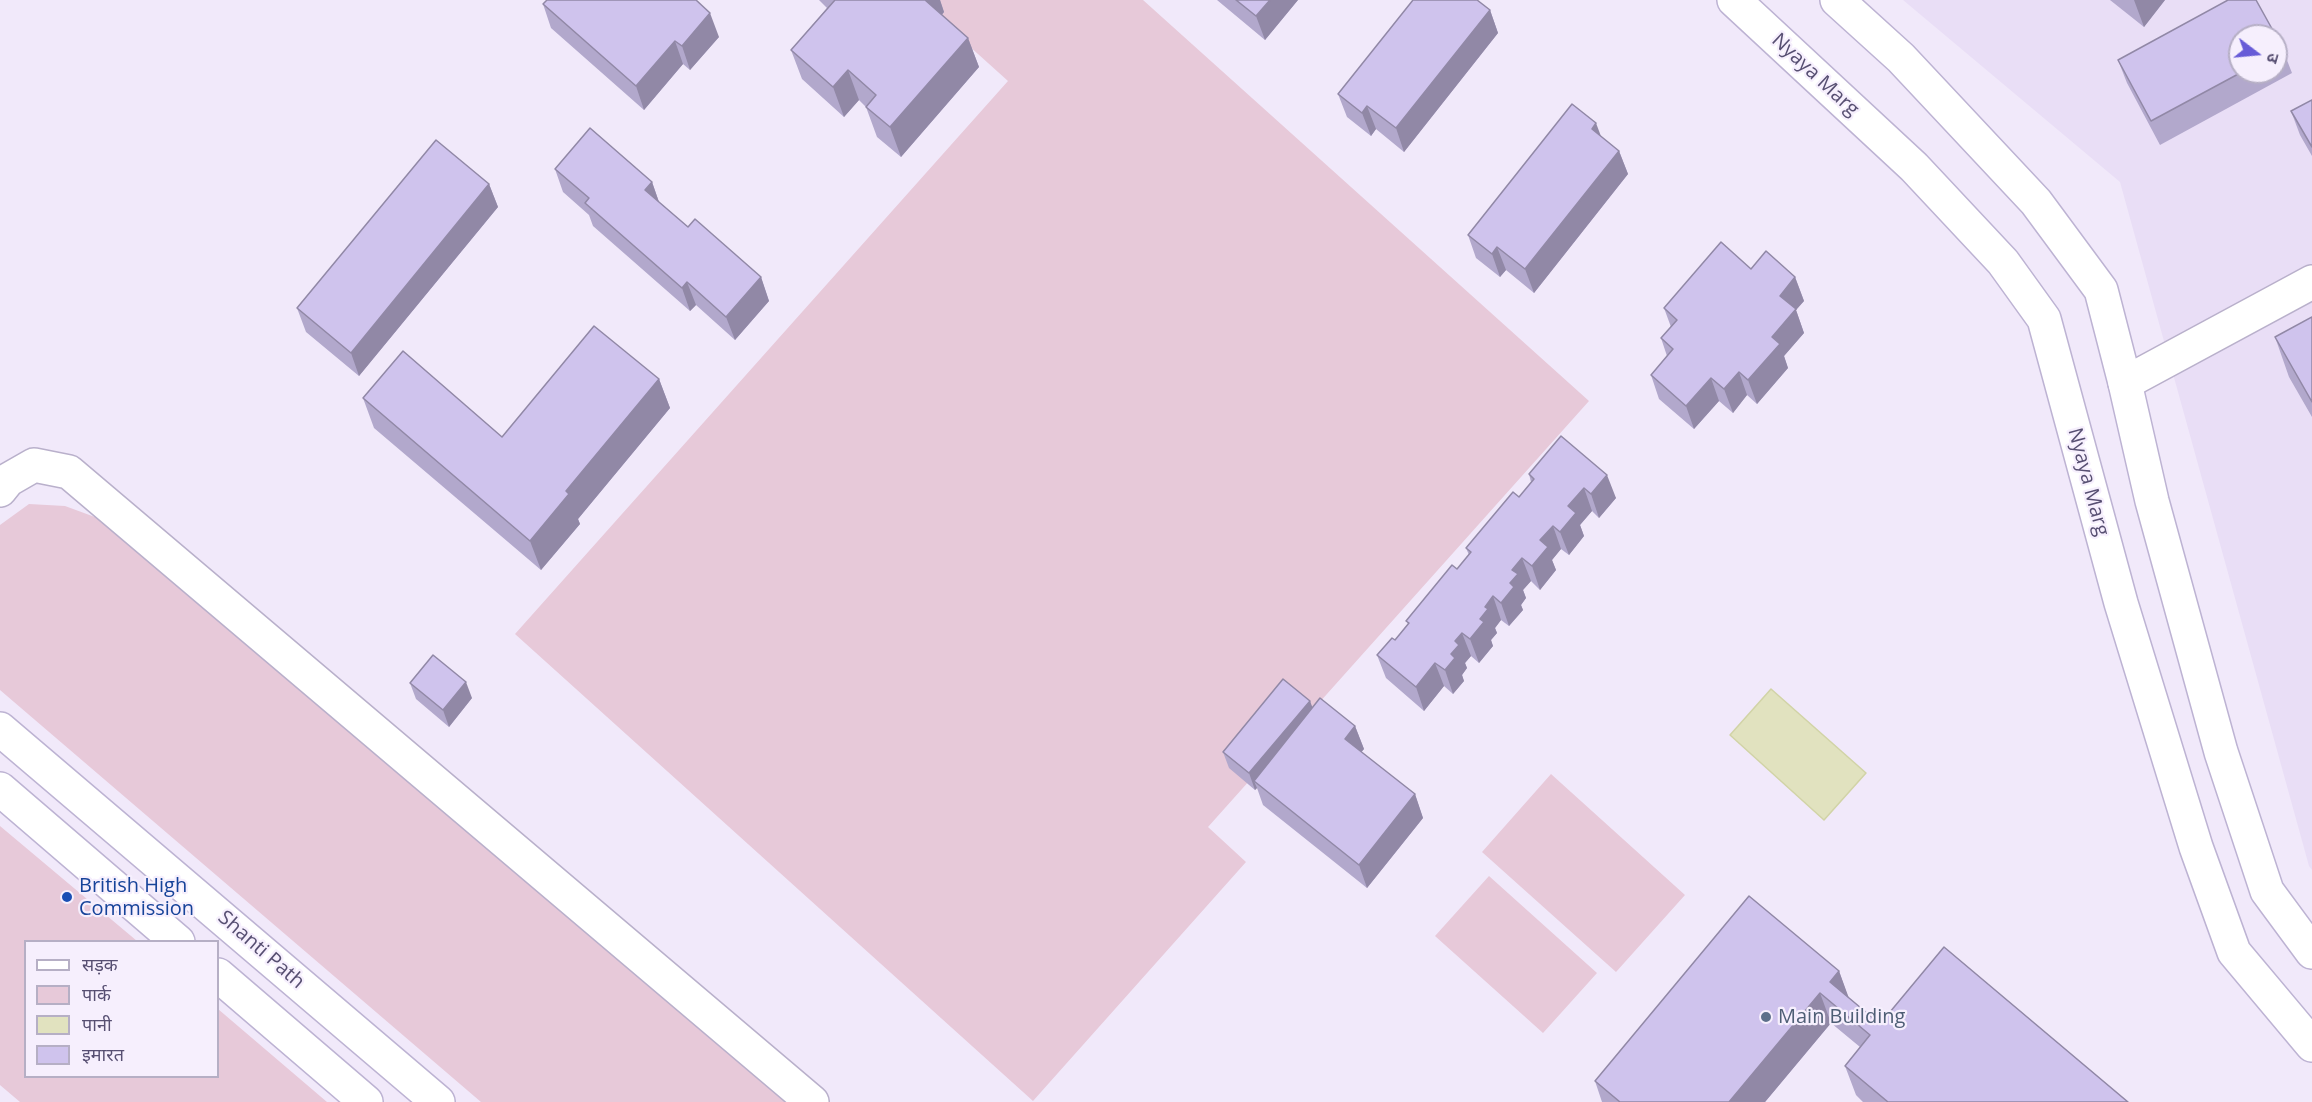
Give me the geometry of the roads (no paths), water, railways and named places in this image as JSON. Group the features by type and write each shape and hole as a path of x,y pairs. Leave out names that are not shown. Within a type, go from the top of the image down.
{"street":[{"name":"Nyaya Marg","path":"1734,0 1914,167 2003,262 2044,319 2121,603 2196,847 2234,952 2312,1045"},
{"path":"1837,0 1901,58 2036,202 2101,290 2152,501 2221,752 2267,891 2312,952"},
{"path":"2125,383 2312,282"},
{"path":"0,490 8,480 34,465 69,472 812,1102"},
{"name":"Shanti Path","path":"0,729 438,1102"},
{"path":"0,789 176,940"},
{"path":"219,976 366,1102"}],"water":[{"path":"1771,689 1866,773 1824,820 1730,735"}],"place":[{"name":"British High Commission","path":"67,897"},
{"name":"Main Building","path":"1766,1017"}]}
